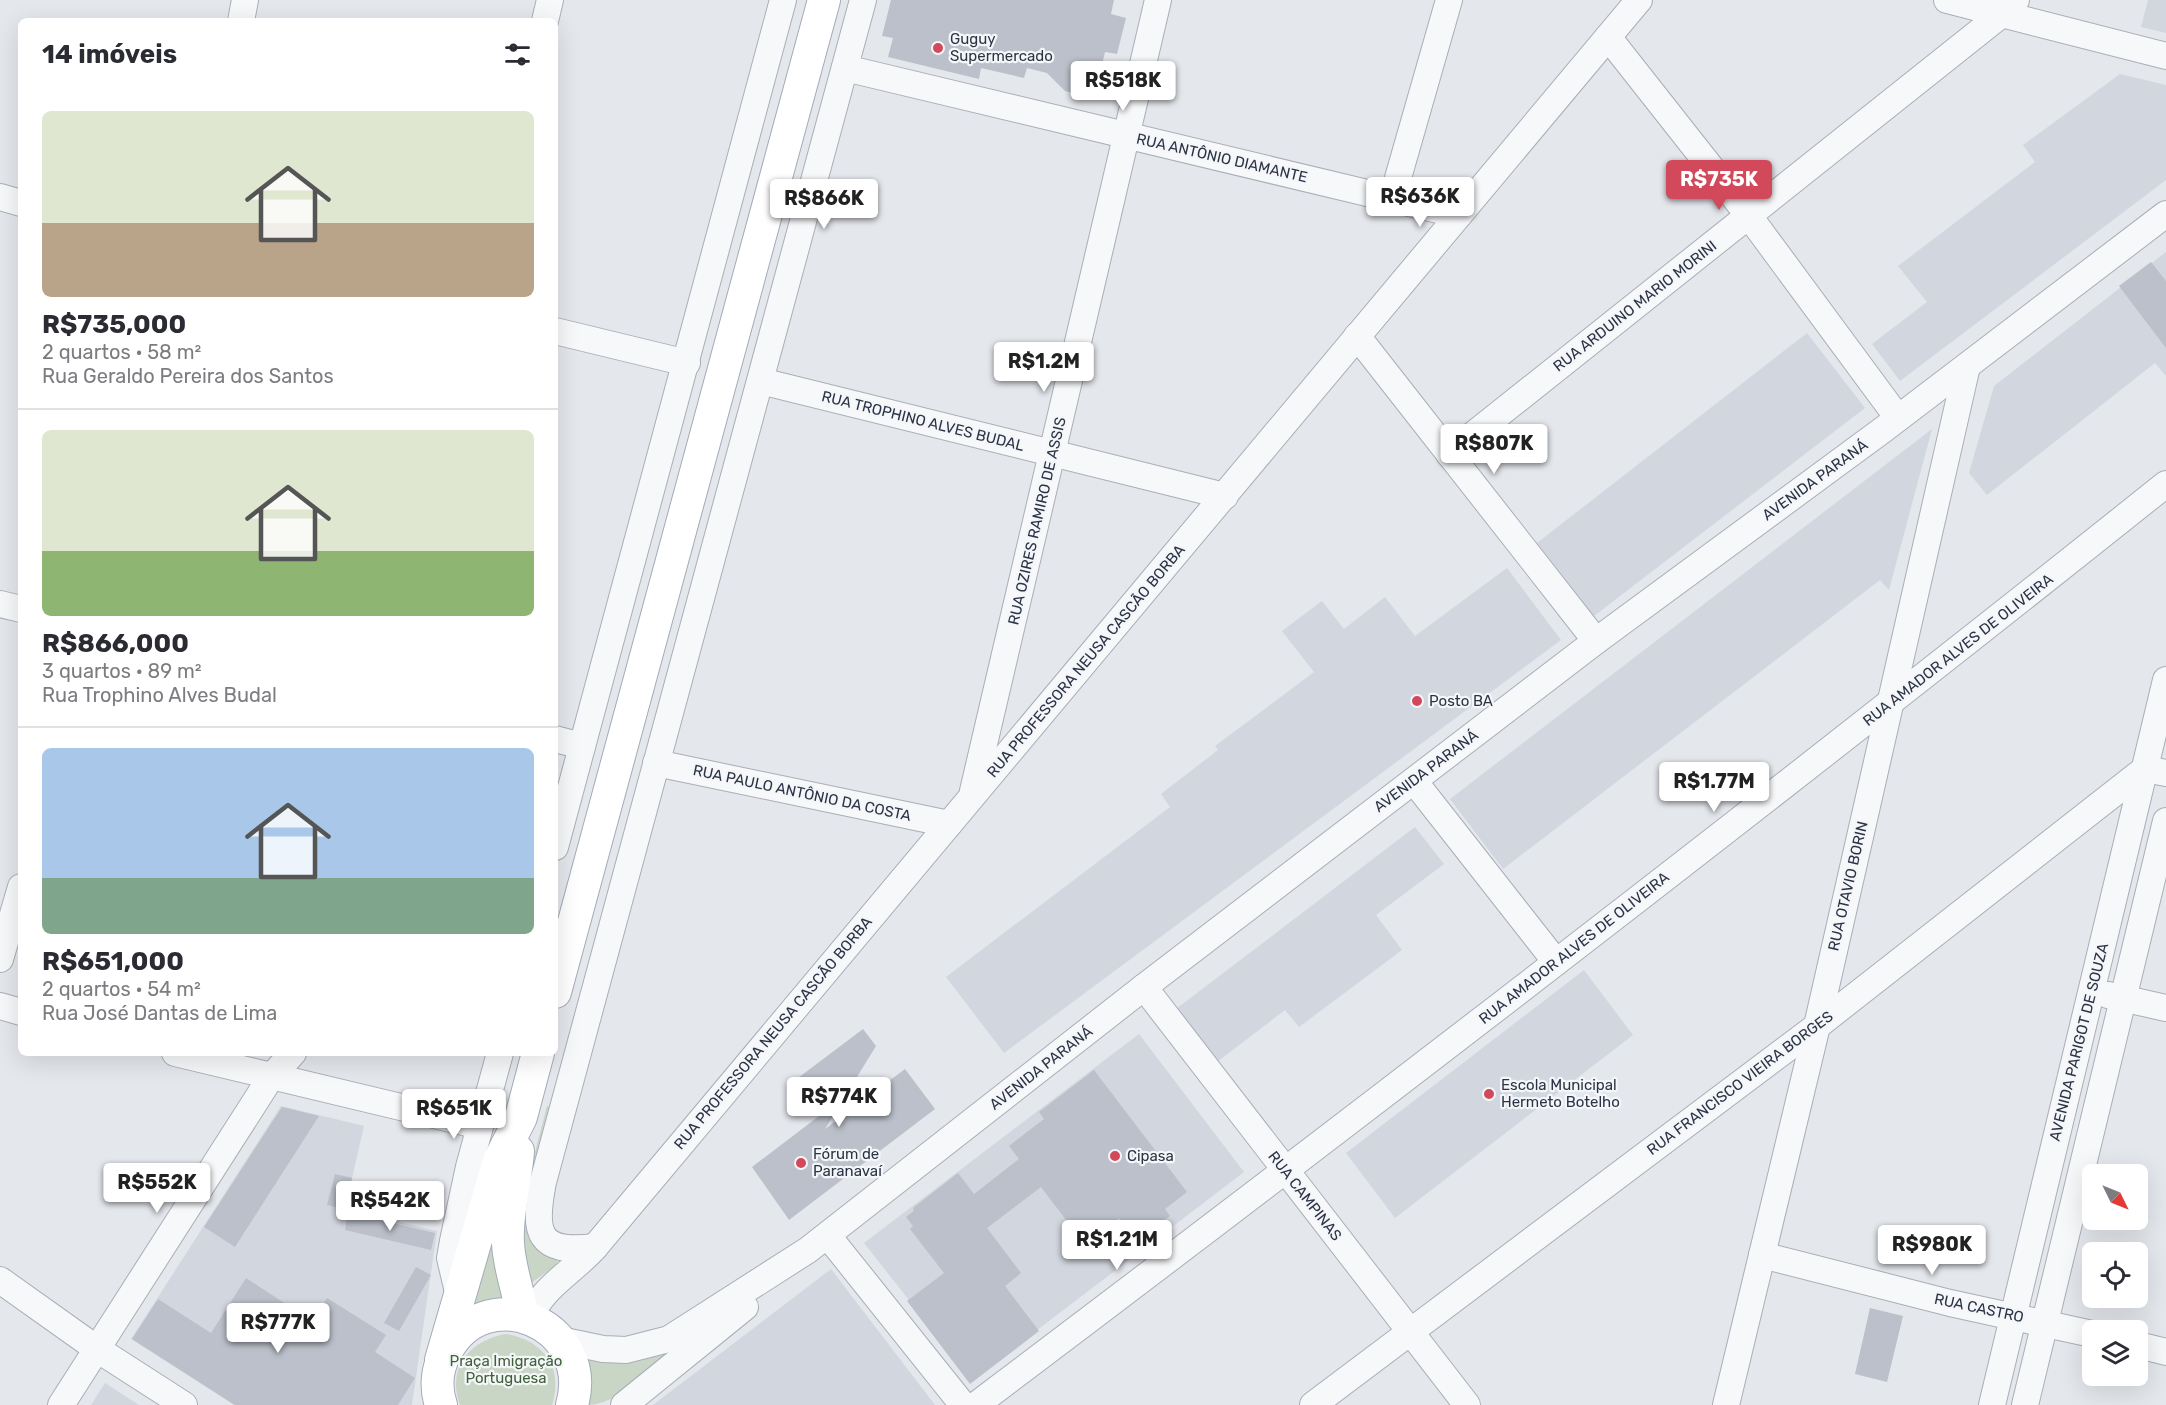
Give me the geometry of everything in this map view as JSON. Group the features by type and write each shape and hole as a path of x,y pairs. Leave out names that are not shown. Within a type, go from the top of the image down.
{"main road":[{"path":"558,981 825,0"},
{"path":"526,1317 509,1262 507,1240 521,1117 537,1056"},
{"path":"439,1403 437,1380 459,1296 499,1161 521,1117"},
{"path":"441,1360 450,1343 465,1328 482,1319 502,1314 526,1317 546,1326 560,1340 573,1366 575,1380 572,1405"}],"street":[{"path":"242,18 245,0"},
{"path":"546,18 550,0"},
{"path":"558,836 783,0"},
{"path":"595,1247 564,1249 547,1240 538,1223 538,1208 863,0"},
{"name":"RUA OZIRES RAMIRO DE ASSIS","path":"972,796 1158,0"},
{"path":"1392,199 1449,0"},
{"name":"RUA PROFESSORA NEUSA CASCÃO BORBA","path":"526,1317 540,1298 572,1271 595,1247 1639,0"},
{"path":"1947,0 2010,7 2166,56"},
{"name":"RUA ARDUINO MARIO MORINI","path":"1449,454 2010,7"},
{"path":"1608,37 1749,216 1898,418"},
{"name":"RUA ANTÔNIO DIAMANTE","path":"845,68 1459,215"},
{"path":"0,197 18,202"},
{"name":"AVENIDA PARANÁ","path":"624,1405 726,1324 818,1243 1144,987 1596,641 1898,418 2166,214"},
{"path":"558,332 687,363"},
{"path":"1357,336 1596,641"},
{"name":"RUA OTAVIO BORIN","path":"1726,1405 1816,1026 1967,366"},
{"name":"RUA TROPHINO ALVES BUDAL","path":"761,381 1225,496"},
{"name":"RUA AMADOR ALVES DE OLIVEIRA","path":"976,1405 1285,1172 1889,705 2166,484"},
{"path":"0,604 18,608"},
{"name":"AVENIDA PARIGOT DE SOUZA","path":"1992,1405 2091,991 2155,771 2166,680"},
{"path":"558,740 582,746"},
{"name":"RUA PAULO ANTÔNIO DA COSTA","path":"656,763 949,824"},
{"name":"RUA FRANCISCO VIEIRA BORGES","path":"1313,1405 2155,771"},
{"path":"1414,781 1556,962"},
{"path":"2025,1405 2166,822"},
{"path":"0,958 18,896"},
{"name":"RUA CAMPINAS","path":"1144,987 1467,1405"},
{"path":"2091,991 2166,1008"},
{"path":"0,1006 18,1011"},
{"path":"187,1056 480,1126"},
{"path":"61,1405 271,1077 290,1056"},
{"path":"459,1296 450,1258 469,1167 499,1056"},
{"path":"818,1243 963,1405"},
{"name":"AVENIDA PARANÁ","path":"560,1340 603,1349 626,1350 669,1340 818,1243"},
{"name":"RUA CASTRO","path":"1762,1255 1950,1303 2082,1332"},
{"path":"0,1280 97,1349 184,1405"},
{"path":"2148,1348 2166,1352"}],"shaded area":[{"path":"2148,0 2166,0 2166,33 2141,27"},
{"path":"2120,74 2166,85 2166,180 1900,381 1872,344 1927,302 1898,266 2035,162 2023,145"},
{"path":"2166,252 2166,376 2155,363 1987,495 1969,473 1994,386"},
{"path":"1807,333 1865,408 1594,616 1537,543"},
{"path":"1932,429 1889,590 1880,580 1503,869 1450,799"},
{"path":"1507,568 1561,640 1004,1053 946,977 1170,807 1161,794 1218,750 1215,746 1314,672 1282,631 1322,601 1344,629 1385,597 1415,636"},
{"path":"1415,827 1444,864 1376,915 1402,950 1299,1027 1285,1010 1217,1062 1176,1009"},
{"name":"Escola Municipal Hermeto Botelho","path":"1584,970 1633,1035 1395,1218 1346,1153"},
{"path":"1139,1034 1244,1172 972,1380 864,1243"},
{"path":"281,1106 364,1126 345,1209 437,1231 412,1405 234,1405 131,1339"},
{"path":"831,1269 935,1405 653,1405"},
{"path":"105,1383 139,1405 91,1405"}],"green space":[{"path":"547,1106 554,1108 526,1213 529,1230 558,1261 555,1266 531,1283 520,1270 525,1191"},
{"path":"505,1167 507,1300 468,1312"},
{"name":"Praça Imigração Portuguesa","path":"506,1334 530,1342 547,1358 555,1379 552,1405 460,1405 456,1392 456,1379 464,1358 482,1342"},
{"path":"696,1334 630,1388 601,1403 587,1405 584,1360 586,1355"}],"building":[{"path":"891,0 1114,0 1111,14 1126,18 1117,54 1105,52 1094,98 1065,91 1047,73 1027,68 1024,78 981,68 979,79 888,57 893,38 882,36"},
{"path":"2151,262 2166,281 2166,348 2119,286"},
{"path":"863,1029 876,1046 825,1129 905,1069 935,1109 789,1220 752,1167 819,1116 794,1081"},
{"path":"1094,1070 1187,1192 1165,1209 1170,1216 1137,1241 1119,1218 1085,1245 1041,1187 987,1228 1021,1273 1005,1286 1039,1331 970,1384 907,1301 944,1273 910,1229 913,1226 906,1217 914,1211 913,1208 958,1173 974,1194 1019,1159 1009,1146 1044,1119 1039,1112"},
{"path":"282,1107 319,1116 235,1247 204,1227"},
{"path":"335,1174 352,1178 344,1209 327,1205"},
{"path":"348,1213 435,1233 431,1250 345,1230"},
{"path":"416,1267 431,1275 399,1331 384,1323"},
{"path":"246,1278 312,1321 327,1298 386,1335 375,1352 415,1378 398,1405 235,1405 132,1339 158,1299 211,1333"},
{"path":"1870,1308 1903,1316 1887,1382 1855,1374"}],"place":[{"name":"Guguy Supermercado","path":"938,48"},
{"name":"Posto BA","path":"1417,701"},
{"name":"Escola Municipal Hermeto Botelho","path":"1489,1094"},
{"name":"Cipasa","path":"1115,1156"},
{"name":"Fórum de Paranavaí","path":"801,1163"}]}
